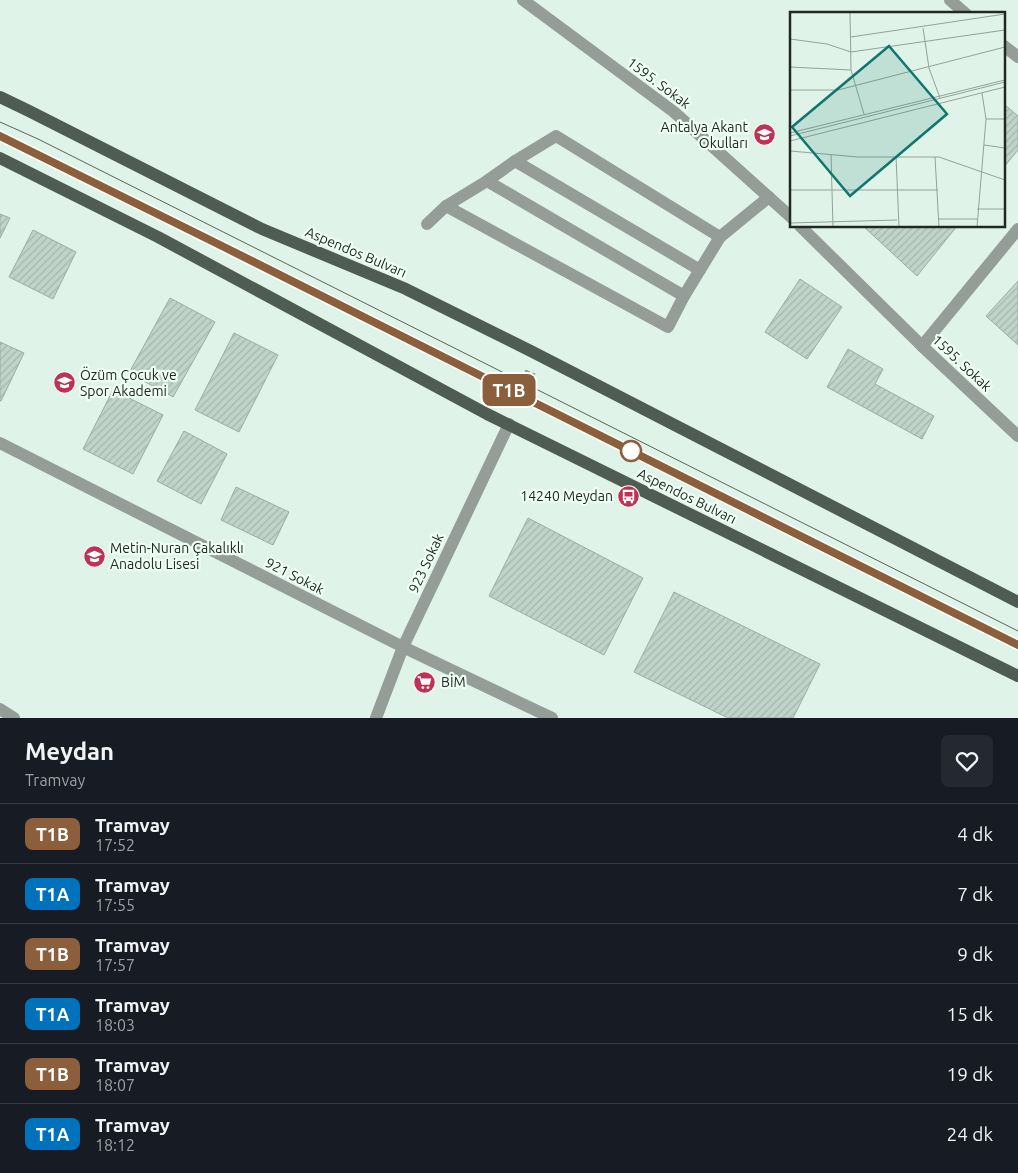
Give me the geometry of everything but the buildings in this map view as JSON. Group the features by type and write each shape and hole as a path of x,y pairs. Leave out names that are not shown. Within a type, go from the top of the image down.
{"main road":[{"name":"Aspendos Bulvarı","path":"0,98 262,229 406,289 450,310 1018,602"},
{"name":"Aspendos Bulvarı","path":"0,158 158,237 487,414 1018,676"}],"street":[{"path":"950,0 964,12"},
{"name":"1595. Sokak","path":"530,2 674,112 790,216"},
{"path":"1006,48 1018,57"},
{"path":"426,224 446,206 556,136 720,237"},
{"path":"515,161 700,270"},
{"path":"487,181 684,296"},
{"path":"446,206 668,327 684,296 720,237 769,197"},
{"name":"1595. Sokak","path":"802,228 922,346 1018,436"},
{"path":"922,346 1018,229"},
{"name":"923 Sokak","path":"376,718 403,647 509,424"},
{"name":"921 Sokak","path":"0,442 403,647 552,718"},
{"path":"0,709 14,718"}],"path":[{"path":"525,371 536,376"}],"tram line":[{"path":"0,122 38,139 1018,631"},
{"path":"0,136 1018,645"},
{"name":"T1B","path":"0,136 1018,645"}],"place":[{"name":"Antalya Akant Okulları","path":"764,135"},
{"name":"Özüm Çocuk ve Spor Akademi","path":"64,383"},
{"name":"14240 Meydan","path":"629,496"},
{"name":"Metin-Nuran Çakalıklı Anadolu Lisesi","path":"94,556"},
{"name":"BİM","path":"425,682"}]}
